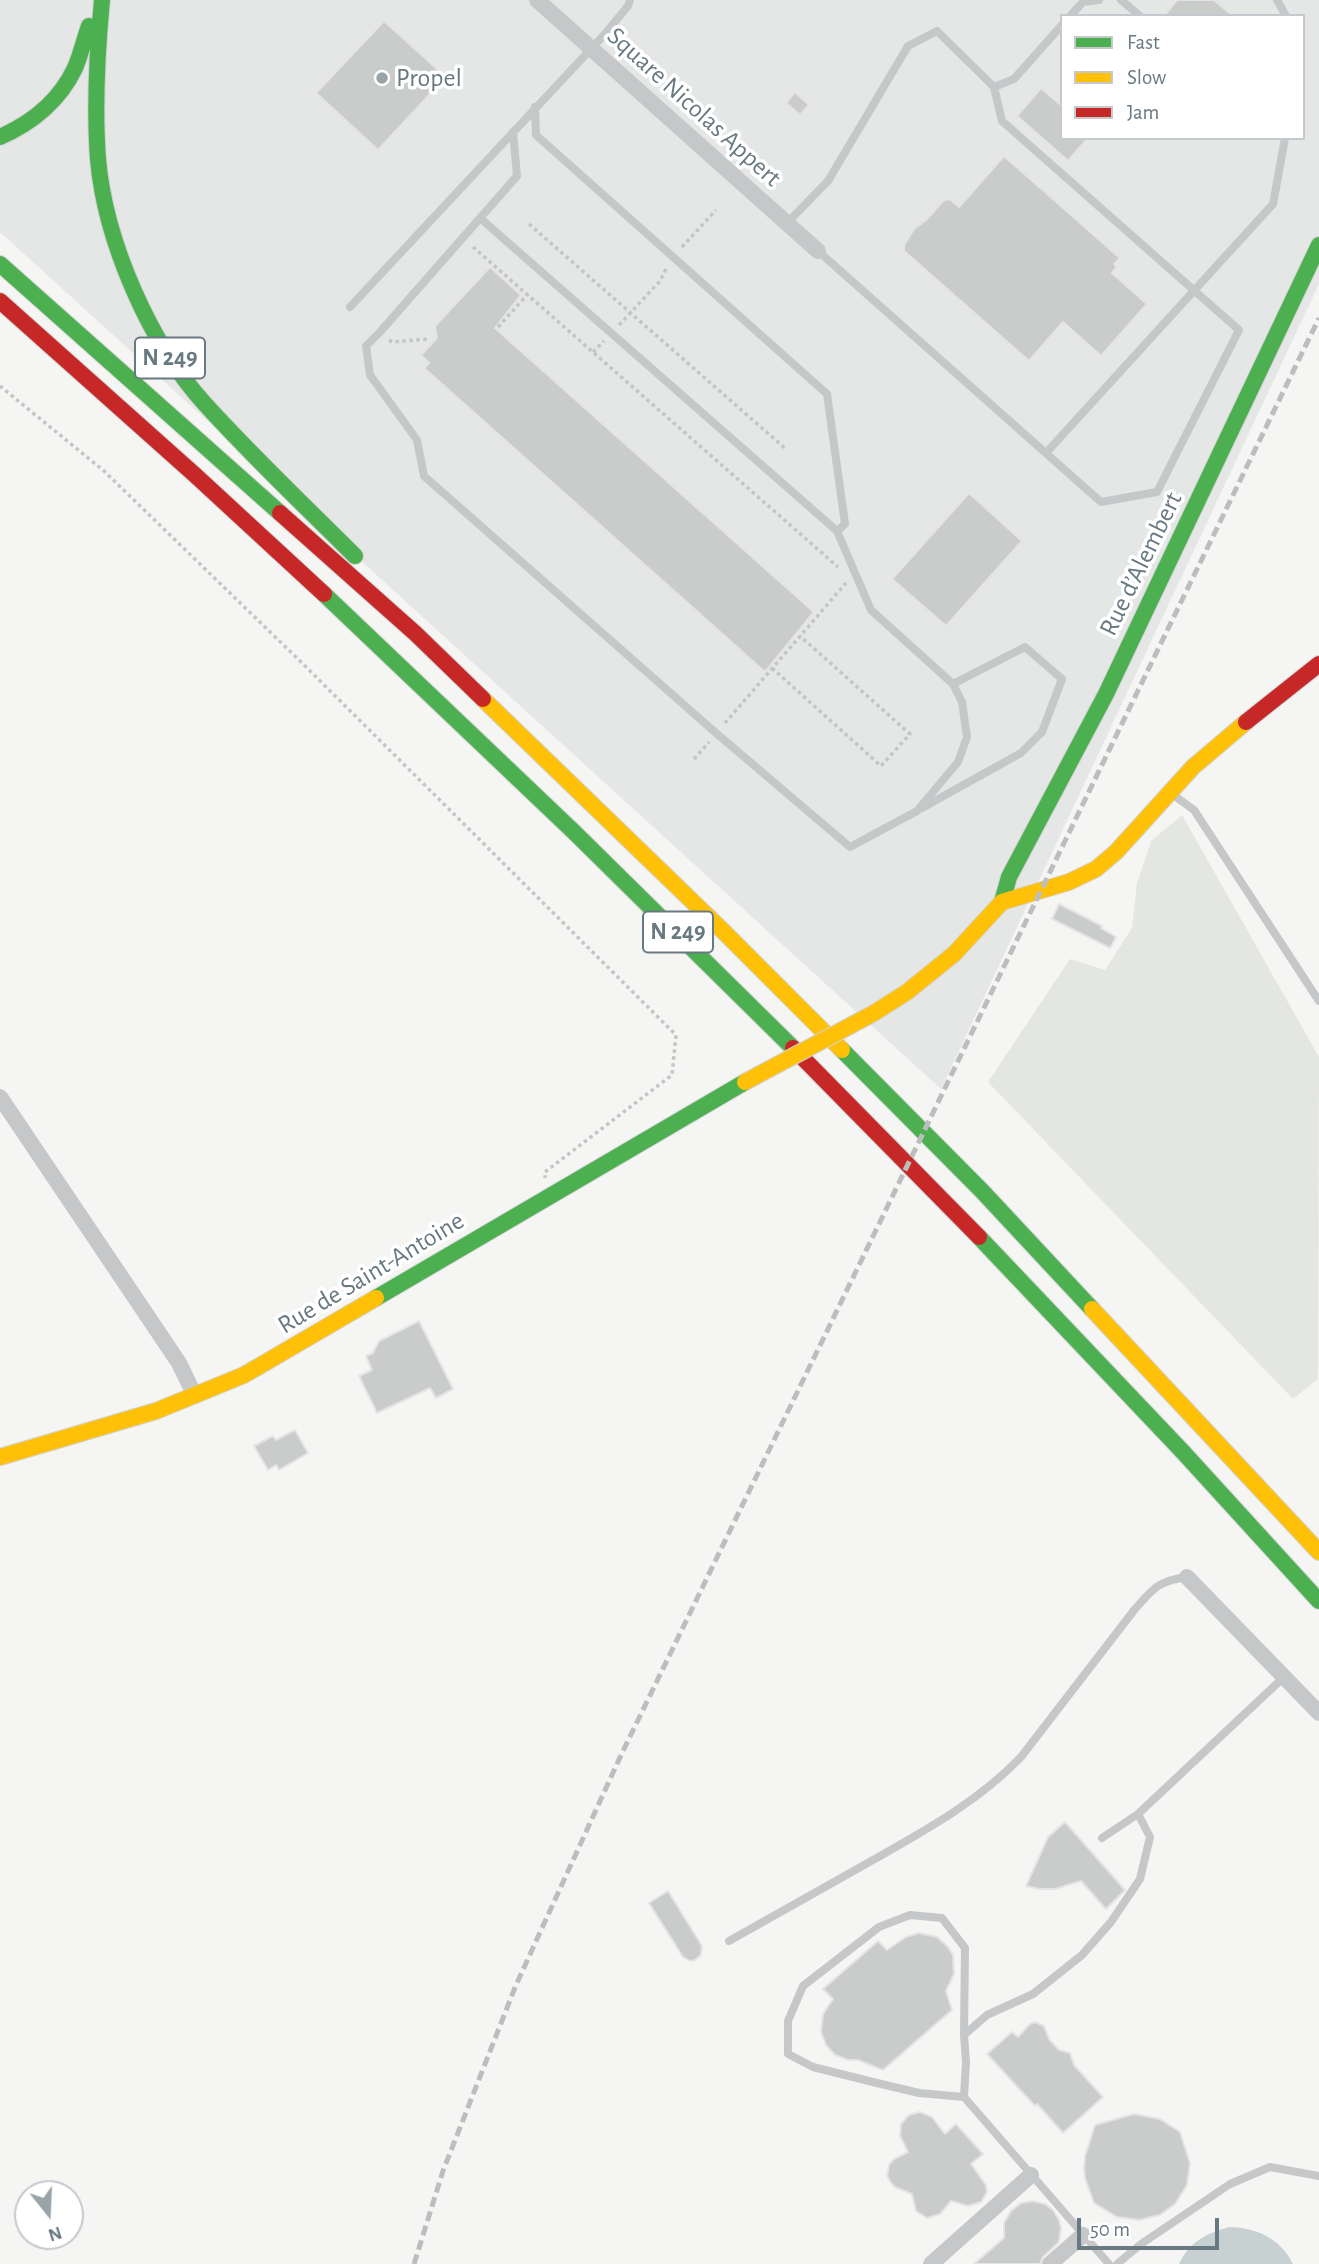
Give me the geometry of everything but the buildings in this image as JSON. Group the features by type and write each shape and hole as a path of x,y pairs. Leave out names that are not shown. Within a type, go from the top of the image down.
{"main road":[{"name":"N 249","path":"0,137 17,130 39,114 59,93 75,68 100,0"},
{"name":"N 249","path":"100,0 95,82 97,161 107,216 139,303 167,354 204,403 403,604 416,634"},
{"name":"Rue d’Alembert","path":"1002,902 1009,877 1111,682 1319,245"},
{"name":"N 249","path":"0,264 416,634 857,1063 982,1191 1319,1552"},
{"name":"N 249","path":"0,301 275,547 619,874 1022,1281 1319,1601"},
{"path":"1002,902 1069,882 1096,869 1116,852 1169,792 1203,759 1319,664"},
{"name":"Rue de Saint-Antoine","path":"0,1457 156,1411 244,1376 745,1082 874,1013 907,992 954,954 1002,902"}],"street":[{"name":"Square Nicolas Appert","path":"537,0 818,251"},
{"path":"0,1097 180,1363 195,1396"},
{"path":"1187,1577 1319,1713"},
{"path":"931,2264 1031,2175"},
{"path":"1050,2264 1083,2235"}],"lane":[{"path":"350,307 604,36 630,0"},
{"path":"1072,14 1083,2 1099,0"},
{"path":"1121,0 1138,14"},
{"path":"994,87 1014,79 1060,27"},
{"path":"787,223 828,181 908,46 937,31 994,87 1002,121 1239,330 1157,492 1101,502 818,251"},
{"path":"535,107 536,135 827,394 845,524 837,531"},
{"path":"513,132 517,176 366,346 370,376 417,440 424,476 850,847 1021,753 1042,732 1062,679 1025,647 953,684"},
{"path":"1046,453 1273,204 1284,140"},
{"path":"480,218 837,531 852,575 871,610 953,684 962,702 967,737 958,762 917,811"},
{"path":"1169,792 1194,810 1319,1001"},
{"path":"729,1941 939,1822 978,1796 1021,1757 1153,1589 1166,1580 1187,1577"},
{"path":"1102,1838 1138,1815 1284,1677"},
{"path":"964,2035 987,2015 1033,1994 1082,1955 1111,1922 1140,1879 1150,1837 1138,1815"},
{"path":"964,2097 965,1948 942,1918 910,1916 879,1927 803,1986 788,2021 788,2054 813,2067 919,2092 964,2097 1109,2264"},
{"path":"1117,2264 1141,2244 1230,2184 1270,2167 1319,2176"}],"path":[{"path":"593,352 660,281 673,257 716,210"},
{"path":"529,224 787,450"},
{"path":"463,238 852,575 694,759"},
{"path":"498,327 528,294"},
{"path":"0,386 104,471 299,660 676,1035 672,1075 545,1172 546,1198"},
{"path":"772,668 881,766 910,734 800,636"}],"shaded area":[{"path":"0,0 1319,0 1319,284 941,1089 0,232"},
{"path":"1182,815 1319,1057 1318,1379 1293,1399 988,1082 1070,959 1105,970 1132,928 1137,883 1151,841"},
{"path":"1229,2227 1267,2236 1281,2247 1293,2264 1179,2264 1193,2244 1213,2232"}],"railway":[{"path":"414,2264 443,2171 516,1985 622,1753 1319,318"}],"traffic: fast":[{"path":"102,0 96,119 98,159 110,223 134,290 149,322 185,380 260,462 355,556"},
{"path":"0,137 23,125 53,100 75,68 89,26"},
{"path":"1002,902 1009,877 1106,694 1319,245"},
{"path":"0,264 280,513"},
{"path":"324,594 574,832 793,1048"},
{"path":"842,1050 982,1191 1092,1309"},
{"path":"376,1298 745,1082"},
{"path":"979,1237 1183,1452 1319,1601"}],"traffic: slow":[{"path":"483,699 842,1050"},
{"path":"874,1013 907,992 954,954 1002,902 1069,882 1096,869 1116,852 1193,767 1246,722"},
{"path":"745,1082 874,1013"},
{"path":"0,1457 156,1411 244,1375 376,1298"},
{"path":"1092,1309 1319,1552"}],"traffic: jam":[{"path":"0,301 324,594"},
{"path":"280,513 416,634 483,699"},
{"path":"1246,722 1319,664"},
{"path":"793,1048 979,1237"}],"place":[{"name":"Propel","path":"382,78"}]}
